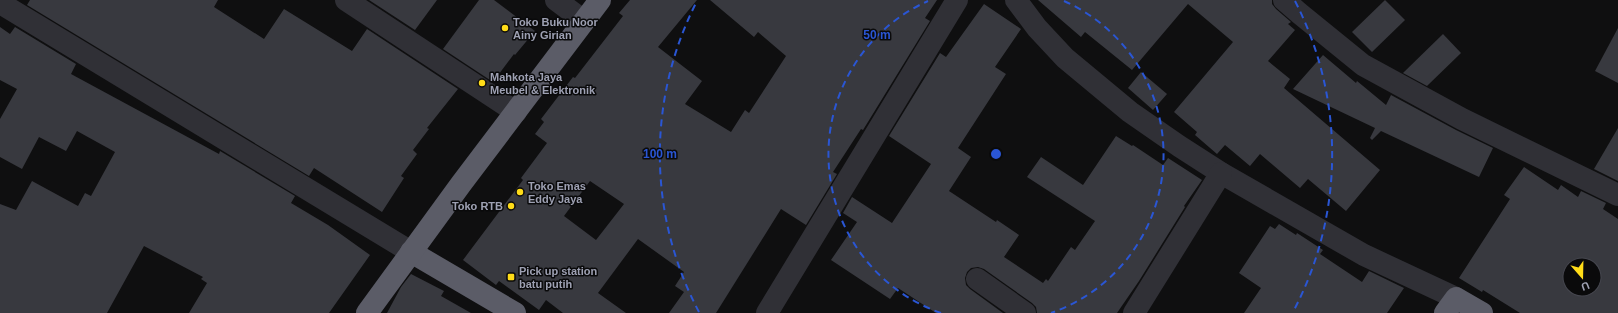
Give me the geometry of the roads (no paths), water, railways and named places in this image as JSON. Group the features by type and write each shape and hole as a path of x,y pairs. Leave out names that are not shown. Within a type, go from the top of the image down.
{"highway":[{"path":"367,313 600,0"},
{"path":"411,252 515,313"},
{"path":"1450,306 1482,313"}],"street":[{"path":"346,0 516,112"},
{"path":"556,0 584,21"},
{"path":"767,313 957,0"},
{"path":"1016,0 1037,28 1065,58 1130,112 1221,173 1450,306"},
{"path":"1284,0 1363,65 1406,90 1462,119 1618,195"},
{"path":"15,5 411,252"},
{"path":"1134,313 1221,173"},
{"path":"977,279 1025,313"}],"place":[{"name":"Toko Buku Noor Ainy Girian","path":"505,28"},
{"name":"Mahkota Jaya Meubel & Elektronik","path":"482,83"},
{"name":"Toko Emas Eddy Jaya","path":"520,192"},
{"name":"Toko RTB","path":"511,206"},
{"name":"Pick up station batu putih","path":"511,277"}]}
